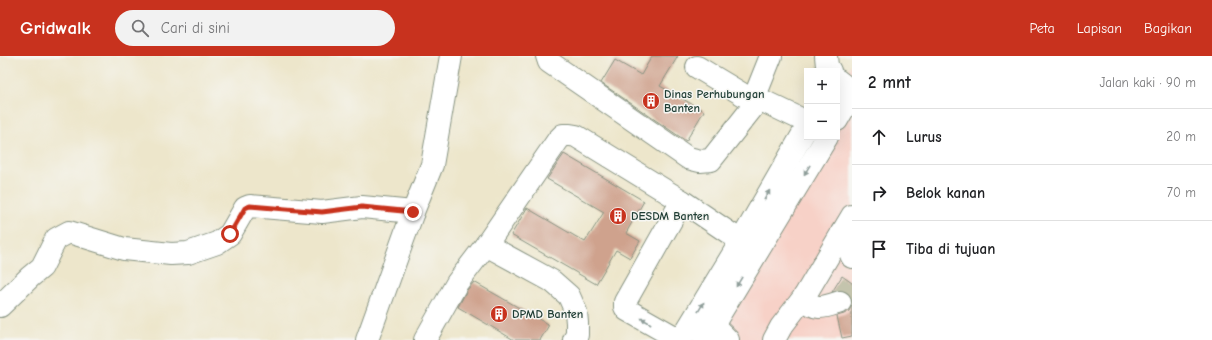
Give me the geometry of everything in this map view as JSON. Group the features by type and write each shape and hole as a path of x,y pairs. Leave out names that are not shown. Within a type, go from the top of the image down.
{"street":[{"path":"367,340 413,212 432,165 451,56"},
{"path":"547,56 549,62 688,158 700,161 711,160 755,99 772,56"},
{"path":"826,56 828,68"},
{"path":"697,67 755,99 804,121"},
{"path":"840,82 846,87 852,88"},
{"path":"840,115 852,94"},
{"path":"682,201 625,302 625,307 627,310 680,340 741,241 804,132"},
{"path":"425,340 457,283 486,245 558,140 563,135 576,136 682,201 741,241"},
{"path":"715,335 825,140"},
{"path":"0,306 42,267 56,239 69,232 124,249 171,254 188,253 217,243 230,234 245,208 250,206 322,212 362,207 413,212"},
{"path":"847,224 852,257"},
{"path":"774,340 781,327 804,297 847,224"},
{"path":"486,245 552,281 569,296 576,312 577,336 574,340"},
{"path":"804,297 812,306 817,307 840,302"}],"shaded area":[{"path":"852,63 852,340 684,340 805,140 840,140 840,83"}],"building":[{"name":"Dinas Perhubungan Banten","path":"652,56 678,56 660,86 704,111 686,141 601,83 615,60 641,75"},
{"name":"DESDM Banten","path":"564,154 644,201 626,233 640,241 630,258 616,250 596,284 511,235 527,208 585,242 604,212 547,179"},
{"path":"842,276 852,283 852,300 849,293 843,290 832,292"},
{"name":"DPMD Banten","path":"474,282 549,325 540,340 514,340 458,307 467,290"},
{"path":"852,305 852,336 842,338 837,316 849,311"}],"tunnel":[{"path":"840,302 852,284"}],"place":[{"name":"Dinas Perhubungan Banten","path":"651,101"},
{"name":"DESDM Banten","path":"618,216"},
{"name":"DPMD Banten","path":"499,314"}],"route":[{"path":"230,234 245,208 250,206 322,212 362,207 413,212"}]}
